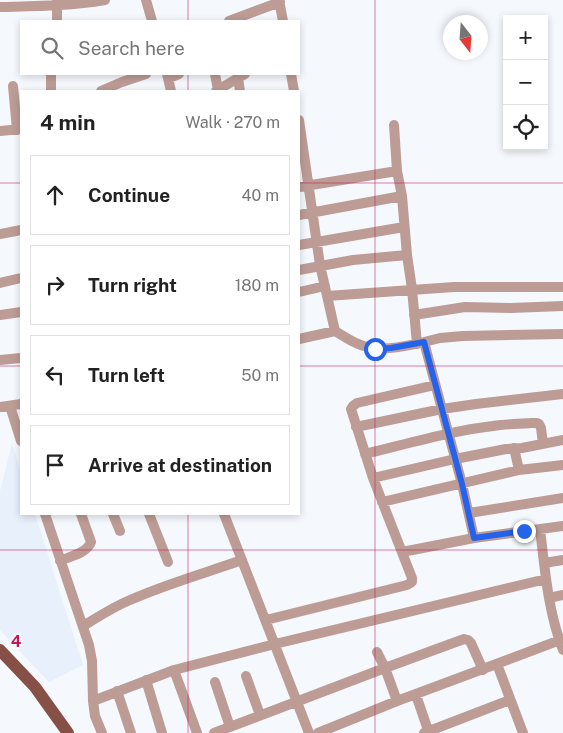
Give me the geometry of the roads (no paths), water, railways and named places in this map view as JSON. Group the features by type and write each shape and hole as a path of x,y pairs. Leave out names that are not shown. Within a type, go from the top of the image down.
{"main road":[{"path":"0,650 36,687 68,733"}],"street":[{"path":"0,7 24,3 105,0"},
{"path":"146,0 152,20"},
{"path":"232,20 279,1 283,20"},
{"path":"57,3 57,20"},
{"path":"51,75 51,90"},
{"path":"106,90 123,87 144,75"},
{"path":"215,75 217,90"},
{"path":"292,75 294,90"},
{"path":"168,76 171,90"},
{"path":"219,90 241,76"},
{"path":"240,90 241,76"},
{"path":"0,131 19,130 13,86"},
{"path":"394,125 397,171 402,196 414,315 420,343 442,409 474,538"},
{"path":"300,134 303,186 312,212 320,266 335,331"},
{"path":"303,186 397,171"},
{"path":"300,215 402,196"},
{"path":"300,245 404,227"},
{"path":"0,234 20,230"},
{"path":"300,270 353,260 407,255"},
{"path":"0,284 20,278"},
{"path":"300,292 454,287 563,287"},
{"path":"414,315 465,307 563,306"},
{"path":"0,315 20,312"},
{"path":"300,339 335,331 357,344 375,349 463,336 563,334"},
{"path":"0,360 20,358"},
{"path":"266,620 407,585 412,582 373,478 351,409 357,403 435,385"},
{"path":"356,427 442,409 563,394"},
{"path":"0,399 20,439"},
{"path":"3,406 20,404"},
{"path":"365,454 448,434 493,426 536,423 540,424 543,444"},
{"path":"373,478 455,459 563,440"},
{"path":"514,448 519,470"},
{"path":"382,502 519,470 563,465"},
{"path":"469,513 563,498"},
{"path":"45,515 89,646 92,661 95,716 102,733"},
{"path":"60,561 84,551 91,542 81,515"},
{"path":"113,515 120,532"},
{"path":"149,515 168,562"},
{"path":"224,515 309,733"},
{"path":"402,552 474,538 563,526"},
{"path":"540,529 552,618 561,639 563,650"},
{"path":"83,626 129,600 242,560"},
{"path":"544,563 563,560"},
{"path":"93,700 174,670 546,579"},
{"path":"549,598 563,595"},
{"path":"318,733 335,730 397,701 561,639"},
{"path":"214,733 464,640 472,642 483,670"},
{"path":"377,652 397,701"},
{"path":"497,664 523,733"},
{"path":"174,670 197,733"},
{"path":"246,676 260,716"},
{"path":"146,680 162,733"},
{"path":"215,682 230,727"},
{"path":"117,692 131,733"},
{"path":"416,695 427,732 510,700"}]}
